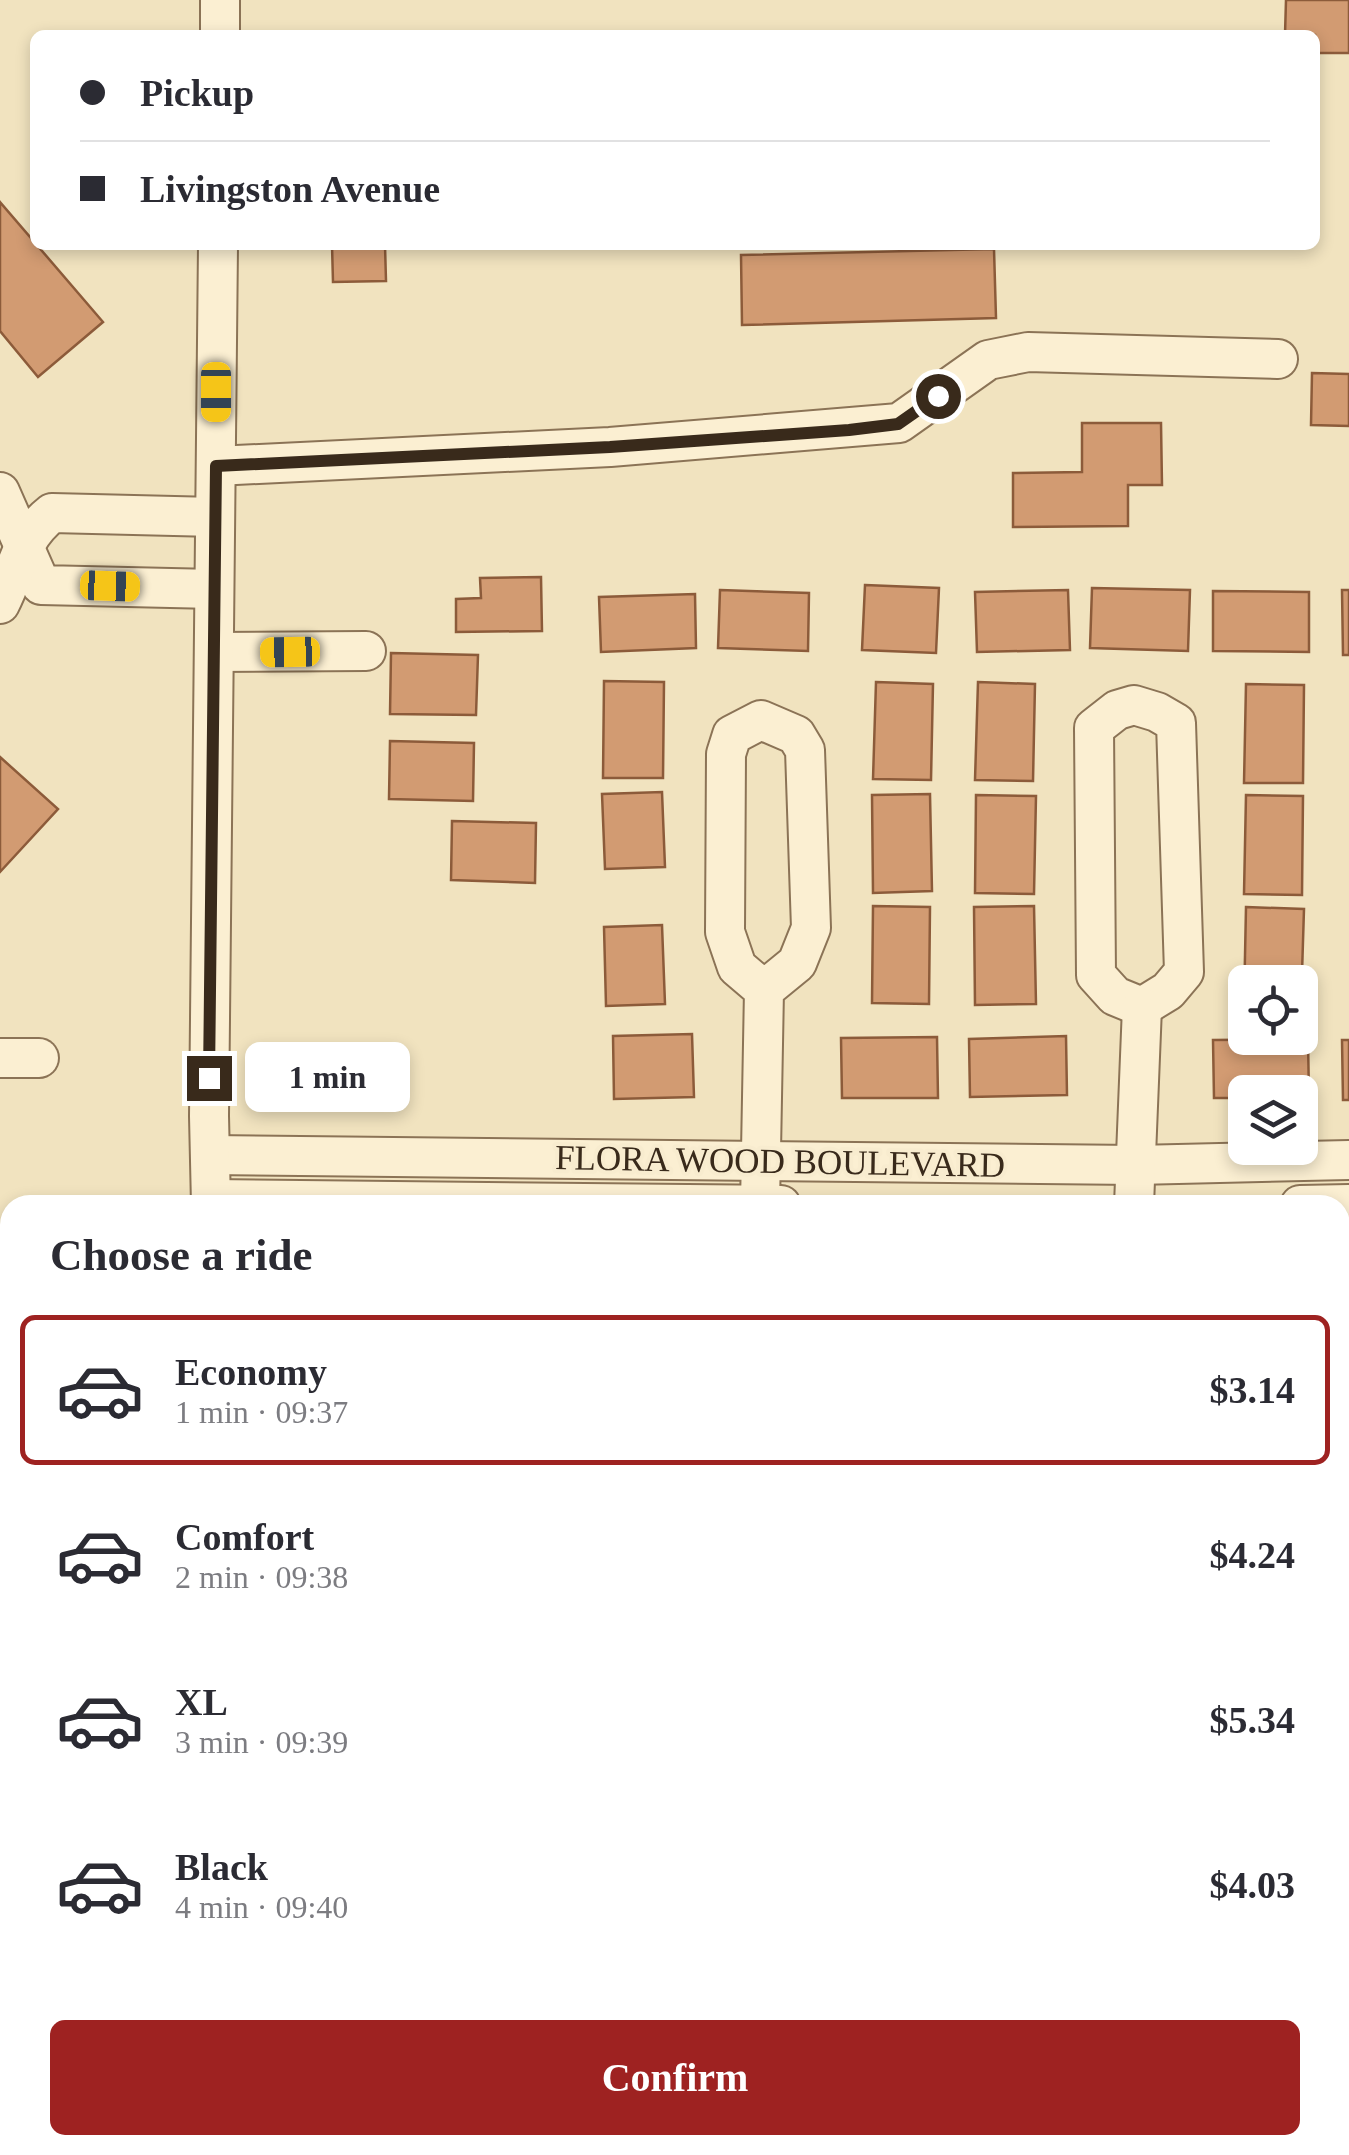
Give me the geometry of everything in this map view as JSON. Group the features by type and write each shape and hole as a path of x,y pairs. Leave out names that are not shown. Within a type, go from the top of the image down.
{"street":[{"path":"220,0 220,30"},
{"path":"211,1195 218,250"},
{"path":"216,466 610,447 898,424 988,360 1028,352 1278,358"},
{"path":"0,492 41,585 214,589"},
{"path":"0,604 34,527 52,513 215,518"},
{"path":"214,652 366,651"},
{"path":"1134,705 1176,723 1183,934 1184,972 1168,991 1142,1007 1115,996 1096,976 1094,728 1117,710 1134,705"},
{"path":"760,1195 764,990 797,963 812,928 805,750 796,735 762,720 732,735 726,754 725,932 737,968 764,990"},
{"path":"1134,1195 1142,1007"},
{"path":"0,1058 39,1058"},
{"name":"FLORA WOOD BOULEVARD","path":"210,1155 1136,1164 1349,1160"},
{"path":"426,1158 426,1195"}],"building":[{"path":"1286,0 1349,0 1349,53 1320,53 1320,30 1285,30"},
{"path":"0,202 30,237 30,250 41,250 103,322 38,377 0,331"},
{"path":"332,250 385,250 386,281 333,282"},
{"path":"994,250 996,318 742,325 741,255"},
{"path":"1312,373 1349,374 1349,426 1311,425"},
{"path":"1082,423 1161,423 1162,485 1128,485 1128,526 1013,527 1013,473 1082,472"},
{"path":"541,577 542,631 456,632 456,599 481,598 480,578"},
{"path":"865,585 939,588 936,653 862,650"},
{"path":"1092,588 1190,590 1188,651 1090,648"},
{"path":"720,590 809,593 808,651 718,648"},
{"path":"1068,590 1070,650 977,652 975,592"},
{"path":"1342,590 1349,590 1349,655 1343,655"},
{"path":"1213,591 1309,592 1309,652 1213,651"},
{"path":"695,594 696,648 601,652 599,597"},
{"path":"391,653 478,655 476,715 390,714"},
{"path":"604,681 664,682 663,778 603,778"},
{"path":"876,682 933,684 931,780 873,779"},
{"path":"978,682 1035,684 1033,781 975,780"},
{"path":"1246,684 1304,685 1303,783 1244,783"},
{"path":"390,741 474,743 473,801 389,799"},
{"path":"0,757 58,809 0,872"},
{"path":"662,792 665,867 605,869 602,794"},
{"path":"930,794 932,891 873,893 872,795"},
{"path":"976,795 1036,796 1034,894 975,893"},
{"path":"1246,795 1303,796 1302,895 1244,894"},
{"path":"452,821 536,823 535,883 451,880"},
{"path":"873,906 930,907 929,1004 872,1003"},
{"path":"1034,906 1036,1004 975,1005 974,907"},
{"path":"1246,907 1304,909 1302,965 1245,965"},
{"path":"662,925 665,1004 606,1006 604,927"},
{"path":"692,1034 694,1097 614,1099 613,1036"},
{"path":"1066,1036 1067,1095 970,1097 969,1039"},
{"path":"937,1037 938,1098 842,1098 841,1038"},
{"path":"1213,1040 1228,1040 1228,1055 1308,1055 1309,1075 1228,1075 1228,1098 1214,1098"},
{"path":"1342,1040 1349,1040 1349,1100 1343,1100"}],"route":[{"path":"209,1078 216,466 610,447 849,430 898,424 938,396"}]}
